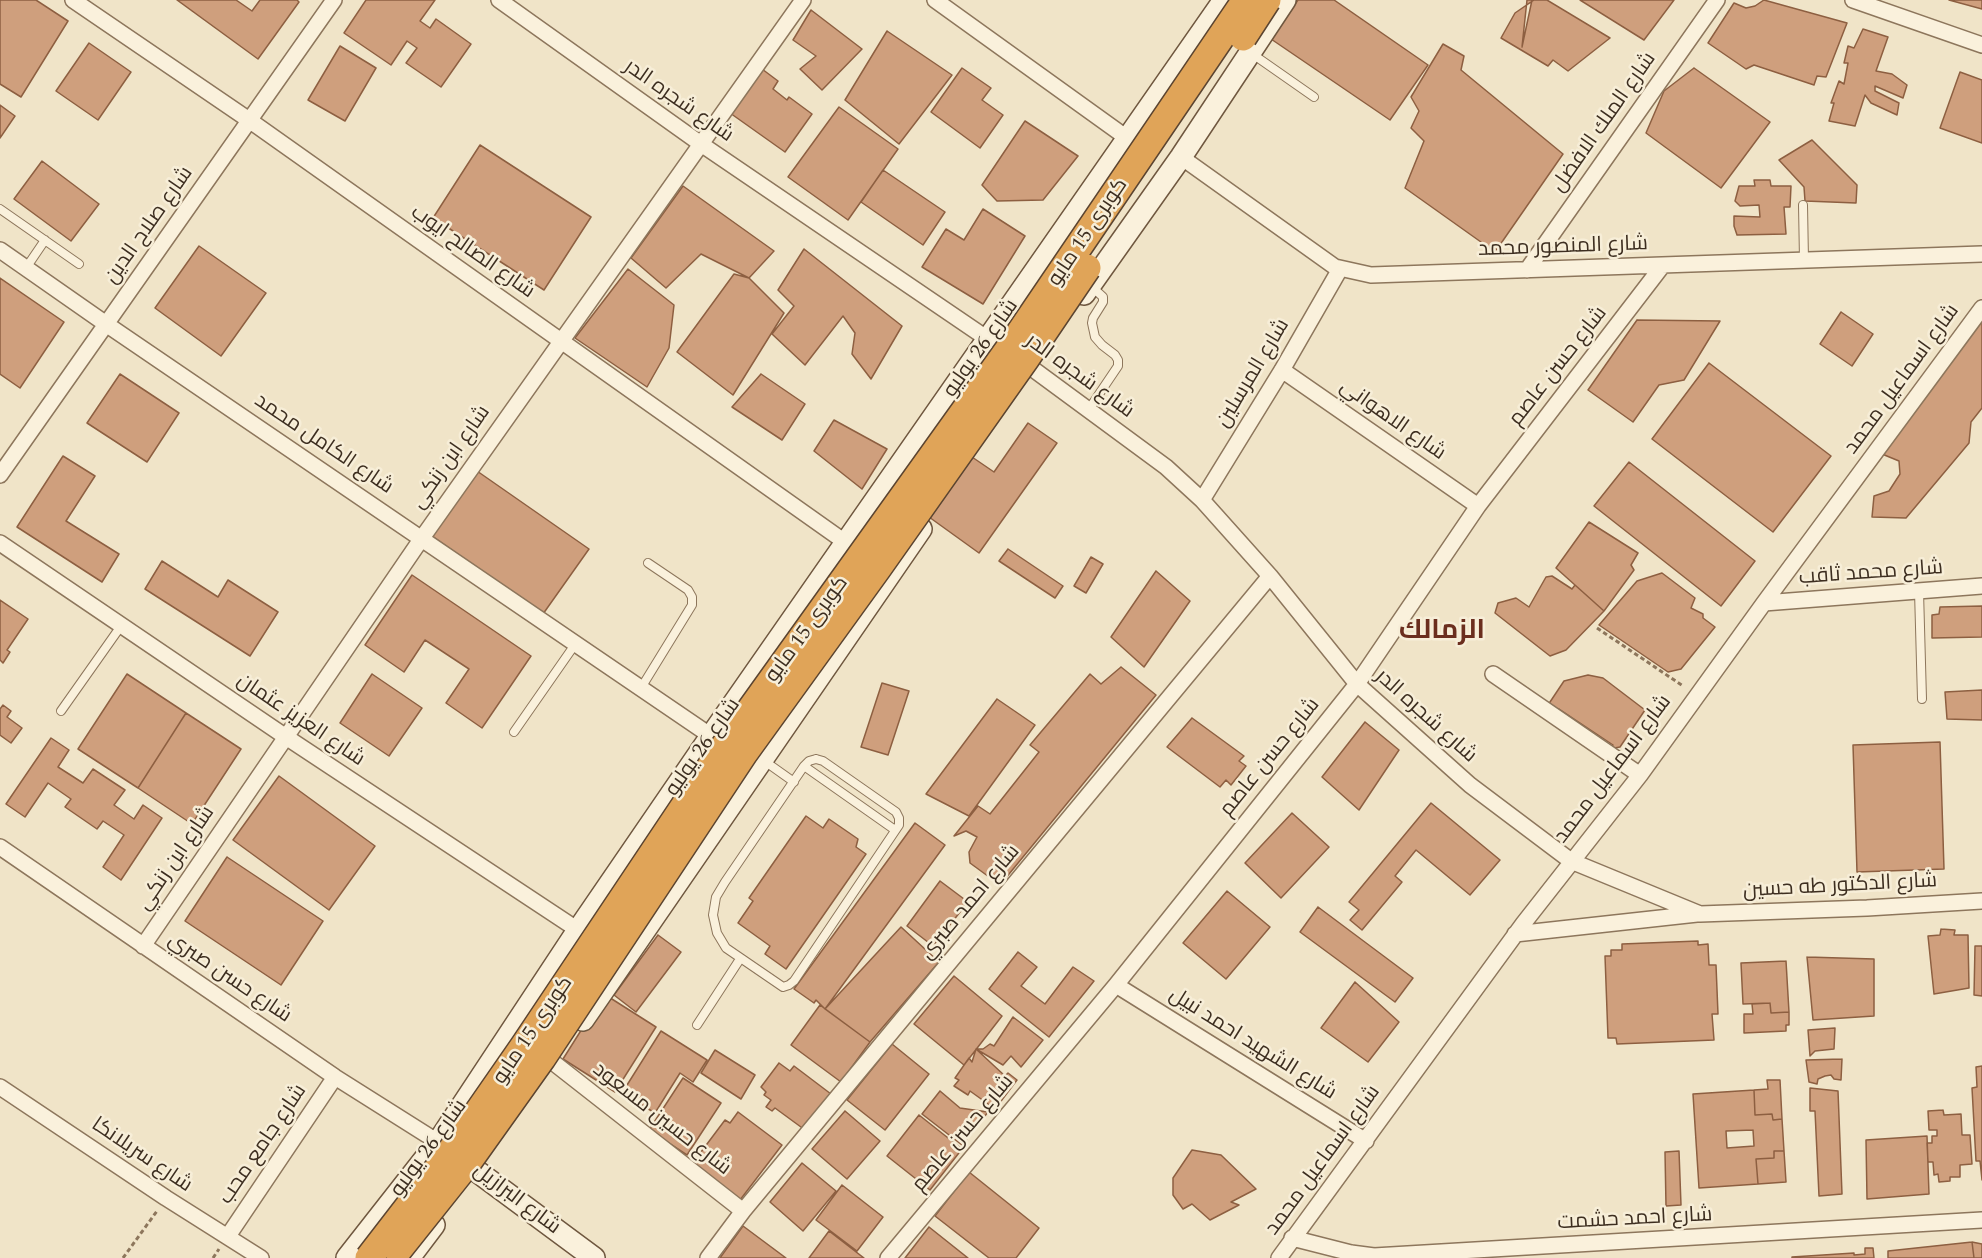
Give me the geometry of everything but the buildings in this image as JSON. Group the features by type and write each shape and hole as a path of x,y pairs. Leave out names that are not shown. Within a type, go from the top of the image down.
{"highway":[{"name":"كوبرى 15 مايو","path":"369,1258 453,1148 726,744 1009,349 1246,0"},
{"name":"كوبرى 15 مايو","path":"407,1257 465,1166 529,1076 744,753 878,569 1026,358 1267,0"}],"street":[{"name":"شارع الصالح ايوب","path":"73,0 249,120 845,542"},
{"name":"شارع صلاح الدين","path":"0,476 334,0"},
{"name":"شارع شجره الدر","path":"499,0 701,144 1032,368 1166,467 1202,500 1269,576 1357,684 1470,785 1571,861"},
{"name":"شارع ابن زنكي","path":"143,946 422,538 803,0"},
{"path":"935,0 1127,138"},
{"name":"شارع 26 يوليو","path":"347,1258 438,1142 578,930 711,736 1224,0"},
{"path":"407,1257 554,1063 1032,368 1180,157 1285,0"},
{"name":"شارع الملك الافضل","path":"1527,270 1717,0"},
{"path":"1853,0 1982,45"},
{"name":"شارع المنصور محمد","path":"1180,157 1318,256 1340,268 1371,275 1982,254"},
{"name":"شارع الكامل محمد","path":"0,250 711,736"},
{"name":"شارع حسن عاصم","path":"888,1258 1116,985 1357,684 1478,506 1663,265"},
{"name":"شارع المرسلين","path":"1202,500 1282,370 1340,268"},
{"name":"شارع اسماعيل محمد","path":"1279,1258 1519,929 1640,775 1982,308"},
{"name":"شارع الاهواني","path":"1282,370 1478,506"},
{"name":"شارع العزيز عثمان","path":"0,543 286,737 578,930"},
{"name":"شارع احمد صبري","path":"708,1258 743,1211 1269,576"},
{"name":"شارع محمد ثاقب","path":"1764,603 1982,586"},
{"path":"1493,674 1640,775"},
{"name":"شارع حسن صبري","path":"0,847 334,1077 438,1142"},
{"name":"شارع الدكتور طه حسين","path":"1571,861 1700,914"},
{"name":"شارع الدكتور طه حسين","path":"1519,929 1700,914 1982,901"},
{"name":"شارع الشهيد احمد نبيل","path":"1116,985 1366,1141"},
{"name":"شارع حسين مسعود","path":"554,1063 743,1211"},
{"name":"شارع جامع محب","path":"228,1236 334,1077"},
{"name":"شارع سريلانكا","path":"0,1087 166,1198 261,1258"},
{"name":"شارع البرازيل","path":"438,1142 586,1256"},
{"name":"شارع احمد حشمت","path":"1292,1238 1351,1254 1374,1256 1982,1220"}],"lane":[{"path":"1250,52 1314,97"},
{"path":"1803,205 1804,261"},
{"path":"0,209 79,264"},
{"path":"26,268 45,240"},
{"path":"1089,410 1119,366 1115,355 1095,338 1092,323 1103,302 1103,297 1090,285"},
{"path":"640,688 692,605 692,597 688,590 648,563"},
{"path":"1919,591 1922,699"},
{"path":"61,711 121,626"},
{"path":"514,732 576,643"},
{"path":"762,759 794,782"},
{"path":"816,759 823,761 896,812 899,825 789,985 783,987 726,948 717,933 713,915 716,897 794,782 809,761 816,759"},
{"path":"804,766 895,830"},
{"path":"697,1025 740,959"}],"path":[{"path":"1597,628 1697,696"},
{"path":"123,1258 166,1198"}],"district":[{"name":"الزمالك","path":"1442,633"}]}
